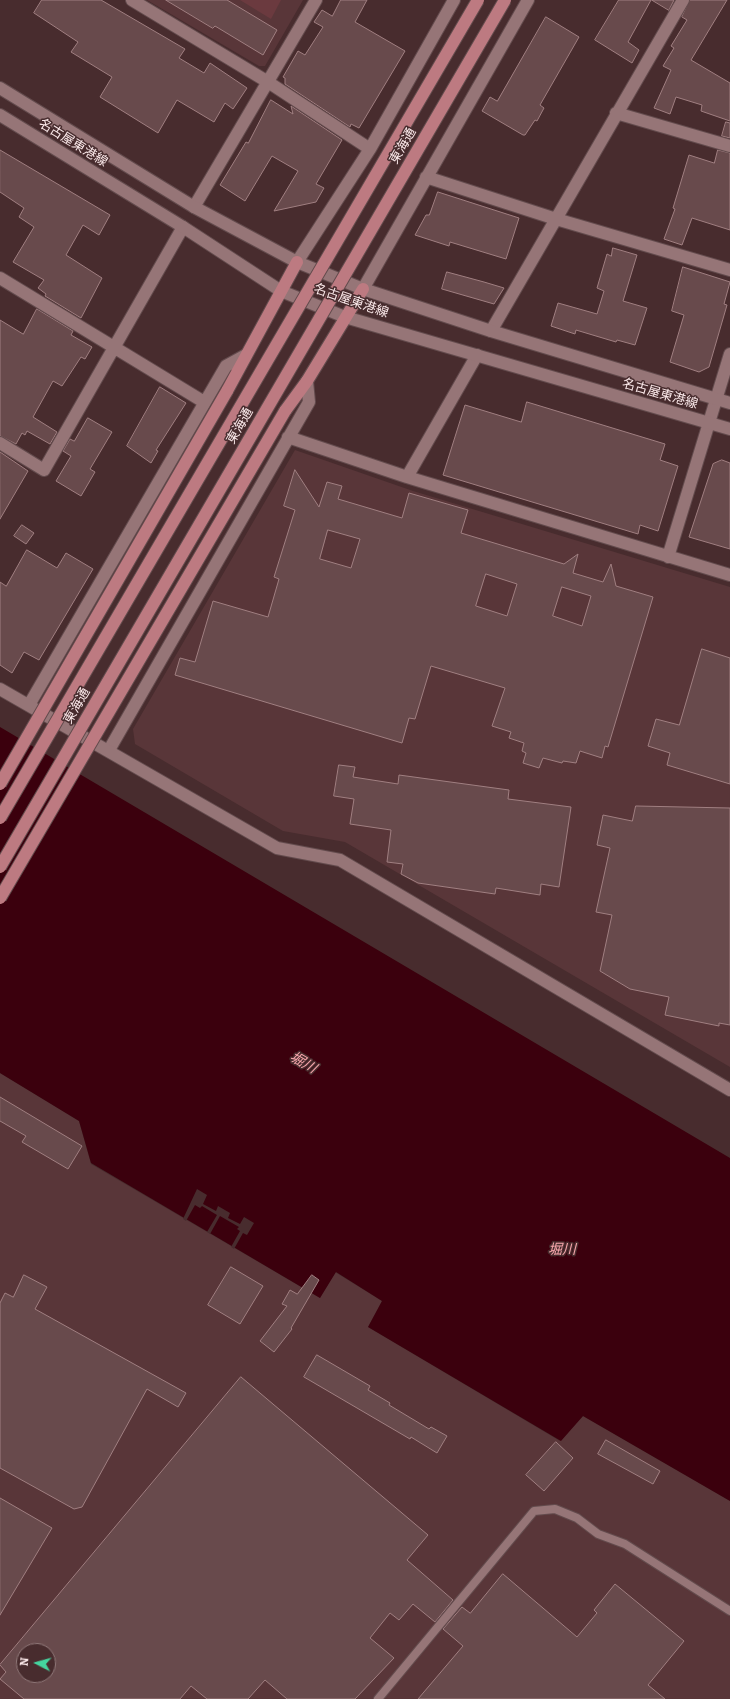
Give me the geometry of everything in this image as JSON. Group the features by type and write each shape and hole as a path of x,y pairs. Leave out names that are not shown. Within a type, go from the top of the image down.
{"main road":[{"name":"東海通","path":"0,818 478,0"},
{"name":"東海通","path":"0,867 505,0"},
{"path":"0,784 227,391 297,262"},
{"path":"0,898 285,411 307,381 363,289"}],"street":[{"path":"132,0 268,82 370,149"},
{"path":"194,207 316,0"},
{"path":"297,262 370,149 454,0"},
{"path":"363,289 528,0"},
{"path":"491,331 616,113 683,0"},
{"name":"名古屋東港線","path":"0,88 194,207 297,262 363,289 491,331 730,403"},
{"path":"616,113 730,146"},
{"name":"名古屋東港線","path":"0,115 183,227 281,291 345,317 730,429"},
{"path":"426,177 556,219 730,270"},
{"path":"0,443 44,470 183,227"},
{"path":"0,278 204,402"},
{"path":"668,557 730,354"},
{"path":"29,705 226,366 246,355"},
{"path":"407,477 477,355"},
{"path":"109,750 309,402 307,381"},
{"path":"288,437 407,477 730,576"},
{"path":"0,688 277,848 340,860 730,1090"}],"lane":[{"path":"378,1699 534,1511 555,1509 577,1518 598,1534 625,1544 730,1611"}],"shaded area":[{"path":"147,0 303,0 265,66 259,66"},
{"path":"240,0 281,0 271,19"},
{"path":"295,450 413,491 730,587 730,1067 345,842 283,831 135,744 133,729"},
{"path":"0,1073 79,1121 91,1164 320,1298 335,1272 382,1301 368,1327 560,1441 583,1416 730,1501 730,1699 0,1699"}],"water":[{"name":"堀川","path":"0,727 730,1158 730,1501 583,1416 561,1441 368,1327 382,1301 336,1272 320,1298 91,1163 79,1121 0,1073"}],"pier":[{"path":"197,1189 207,1195 203,1204 216,1211 218,1206 230,1213 228,1218 240,1224 244,1217 254,1223 247,1235 243,1233 234,1249 231,1247 240,1231 237,1229 239,1227 220,1216 210,1234 207,1232 217,1215 202,1206 200,1208 195,1205 186,1221 183,1219"}],"building":[{"path":"42,0 101,0 185,49 179,58 204,73 210,63 247,88 233,109 225,103 214,122 177,100 158,133 100,97 112,77 71,52 78,42 34,13"},
{"path":"166,0 227,0 277,30 263,55 215,26 213,28"},
{"path":"341,0 367,0 355,22 405,51 359,128 351,124 350,127 285,84 285,78 283,77 298,51 305,55 323,27 314,22 322,10 332,16"},
{"path":"619,0 651,0 628,42 639,50 632,63 595,40"},
{"path":"652,0 674,0 669,10"},
{"path":"690,0 727,0 691,60 730,83 730,121 701,111 702,105 676,97 670,114 654,108 671,70 663,66 674,48 671,46 687,20 682,17"},
{"path":"546,17 579,37 540,105 544,108 537,121 535,120 525,135 523,135 482,111 490,97 497,101"},
{"path":"271,100 293,114 291,106 342,140 316,184 324,188 316,202 274,211 298,171 272,156 245,201 220,185 246,142 248,143"},
{"path":"726,122 730,123 730,138 722,136"},
{"path":"0,150 110,215 99,235 83,225 66,255 102,278 81,318 45,296 46,294 38,288 44,280 13,262 34,227 19,217 24,208 0,192"},
{"path":"718,150 730,153 730,230 692,218 682,245 664,239 675,209 673,208 689,155 714,163"},
{"path":"438,192 519,218 506,259 450,242 449,246 415,235 426,215 429,215"},
{"path":"613,248 637,255 623,301 647,308 635,345 617,340 616,342 576,330 575,334 551,326 558,303 597,314 604,291 597,288 607,254 611,256"},
{"path":"683,267 730,282 724,304 727,305 709,367 699,372 670,362 684,315 672,311"},
{"path":"447,272 504,288 494,304 442,289"},
{"path":"37,309 73,331 71,335 92,347 85,359 81,357 62,386 53,381 33,417 57,432 50,444 27,431 25,435 22,433 16,444 0,436 0,320 23,334"},
{"path":"160,387 186,403 156,450 158,451 151,463 127,446"},
{"path":"527,402 665,444 660,460 678,466 658,531 640,525 638,534 443,475 465,405 521,422"},
{"path":"88,418 112,432 90,469 95,472 81,496 56,481 71,456 63,451 70,439 74,441"},
{"path":"0,452 28,471 0,519"},
{"path":"722,460 730,463 730,549 689,537 713,464"},
{"path":"295,470 319,507 327,482 342,486 338,499 402,518 409,493 468,510 461,533 564,564 578,554 573,573 603,582 611,564 616,586 653,597 608,747 605,746 602,758 580,751 576,763 563,761 562,763 543,758 539,768 523,763 526,753 522,751 524,743 509,738 511,732 492,726 505,688 431,666 415,719 409,718 402,743 175,675 180,658 195,662 213,601 268,617 279,579 274,577 295,510 284,506","holes":["328,530 360,539 351,568 320,559","486,574 517,584 507,616 476,606","562,587 591,596 582,626 553,616"]},
{"path":"22,525 34,533 26,544 14,536"},
{"path":"27,550 57,568 66,553 93,569 39,660 24,652 12,673 0,665 0,582 6,586"},
{"path":"702,649 730,658 730,784 667,765 670,753 648,746 656,719 679,725"},
{"path":"339,765 355,767 353,777 398,784 399,775 509,790 508,799 571,807 559,887 541,884 540,895 496,888 495,894 418,883 401,874 403,864 387,862 391,830 350,824 354,799 334,796"},
{"path":"636,806 730,808 730,1025 719,1023 719,1026 665,1015 669,997 630,989 600,971 612,915 596,912 610,848 597,845 603,815 632,821"},
{"path":"0,1097 82,1146 68,1169 22,1142 26,1136 0,1121"},
{"path":"231,1267 263,1286 240,1324 208,1305"},
{"path":"24,1275 47,1287 35,1309 186,1393 178,1407 147,1389 82,1507 74,1509 0,1468 0,1303 5,1293 13,1297"},
{"path":"312,1275 319,1280 291,1328 292,1329 274,1352 260,1341 287,1306 282,1304 290,1290 297,1294"},
{"path":"317,1355 370,1386 368,1390 390,1403 389,1405 429,1429 431,1427 447,1436 437,1453 411,1437 410,1439 304,1377"},
{"path":"241,1377 428,1535 407,1560 453,1600 435,1622 413,1604 399,1620 390,1613 370,1638 394,1658 355,1699 287,1699 265,1680 248,1699 207,1699 191,1686 180,1699 24,1699 0,1679 6,1672 0,1665 16,1646 16,1683 56,1683 56,1643 18,1643"},
{"path":"606,1440 660,1471 653,1484 598,1454"},
{"path":"556,1442 573,1458 544,1491 526,1475"},
{"path":"0,1498 52,1528 0,1615"},
{"path":"503,1574 577,1637 597,1613 594,1610 615,1584 684,1641 648,1685 665,1699 418,1699 463,1646 443,1629 462,1607 470,1613"}]}
